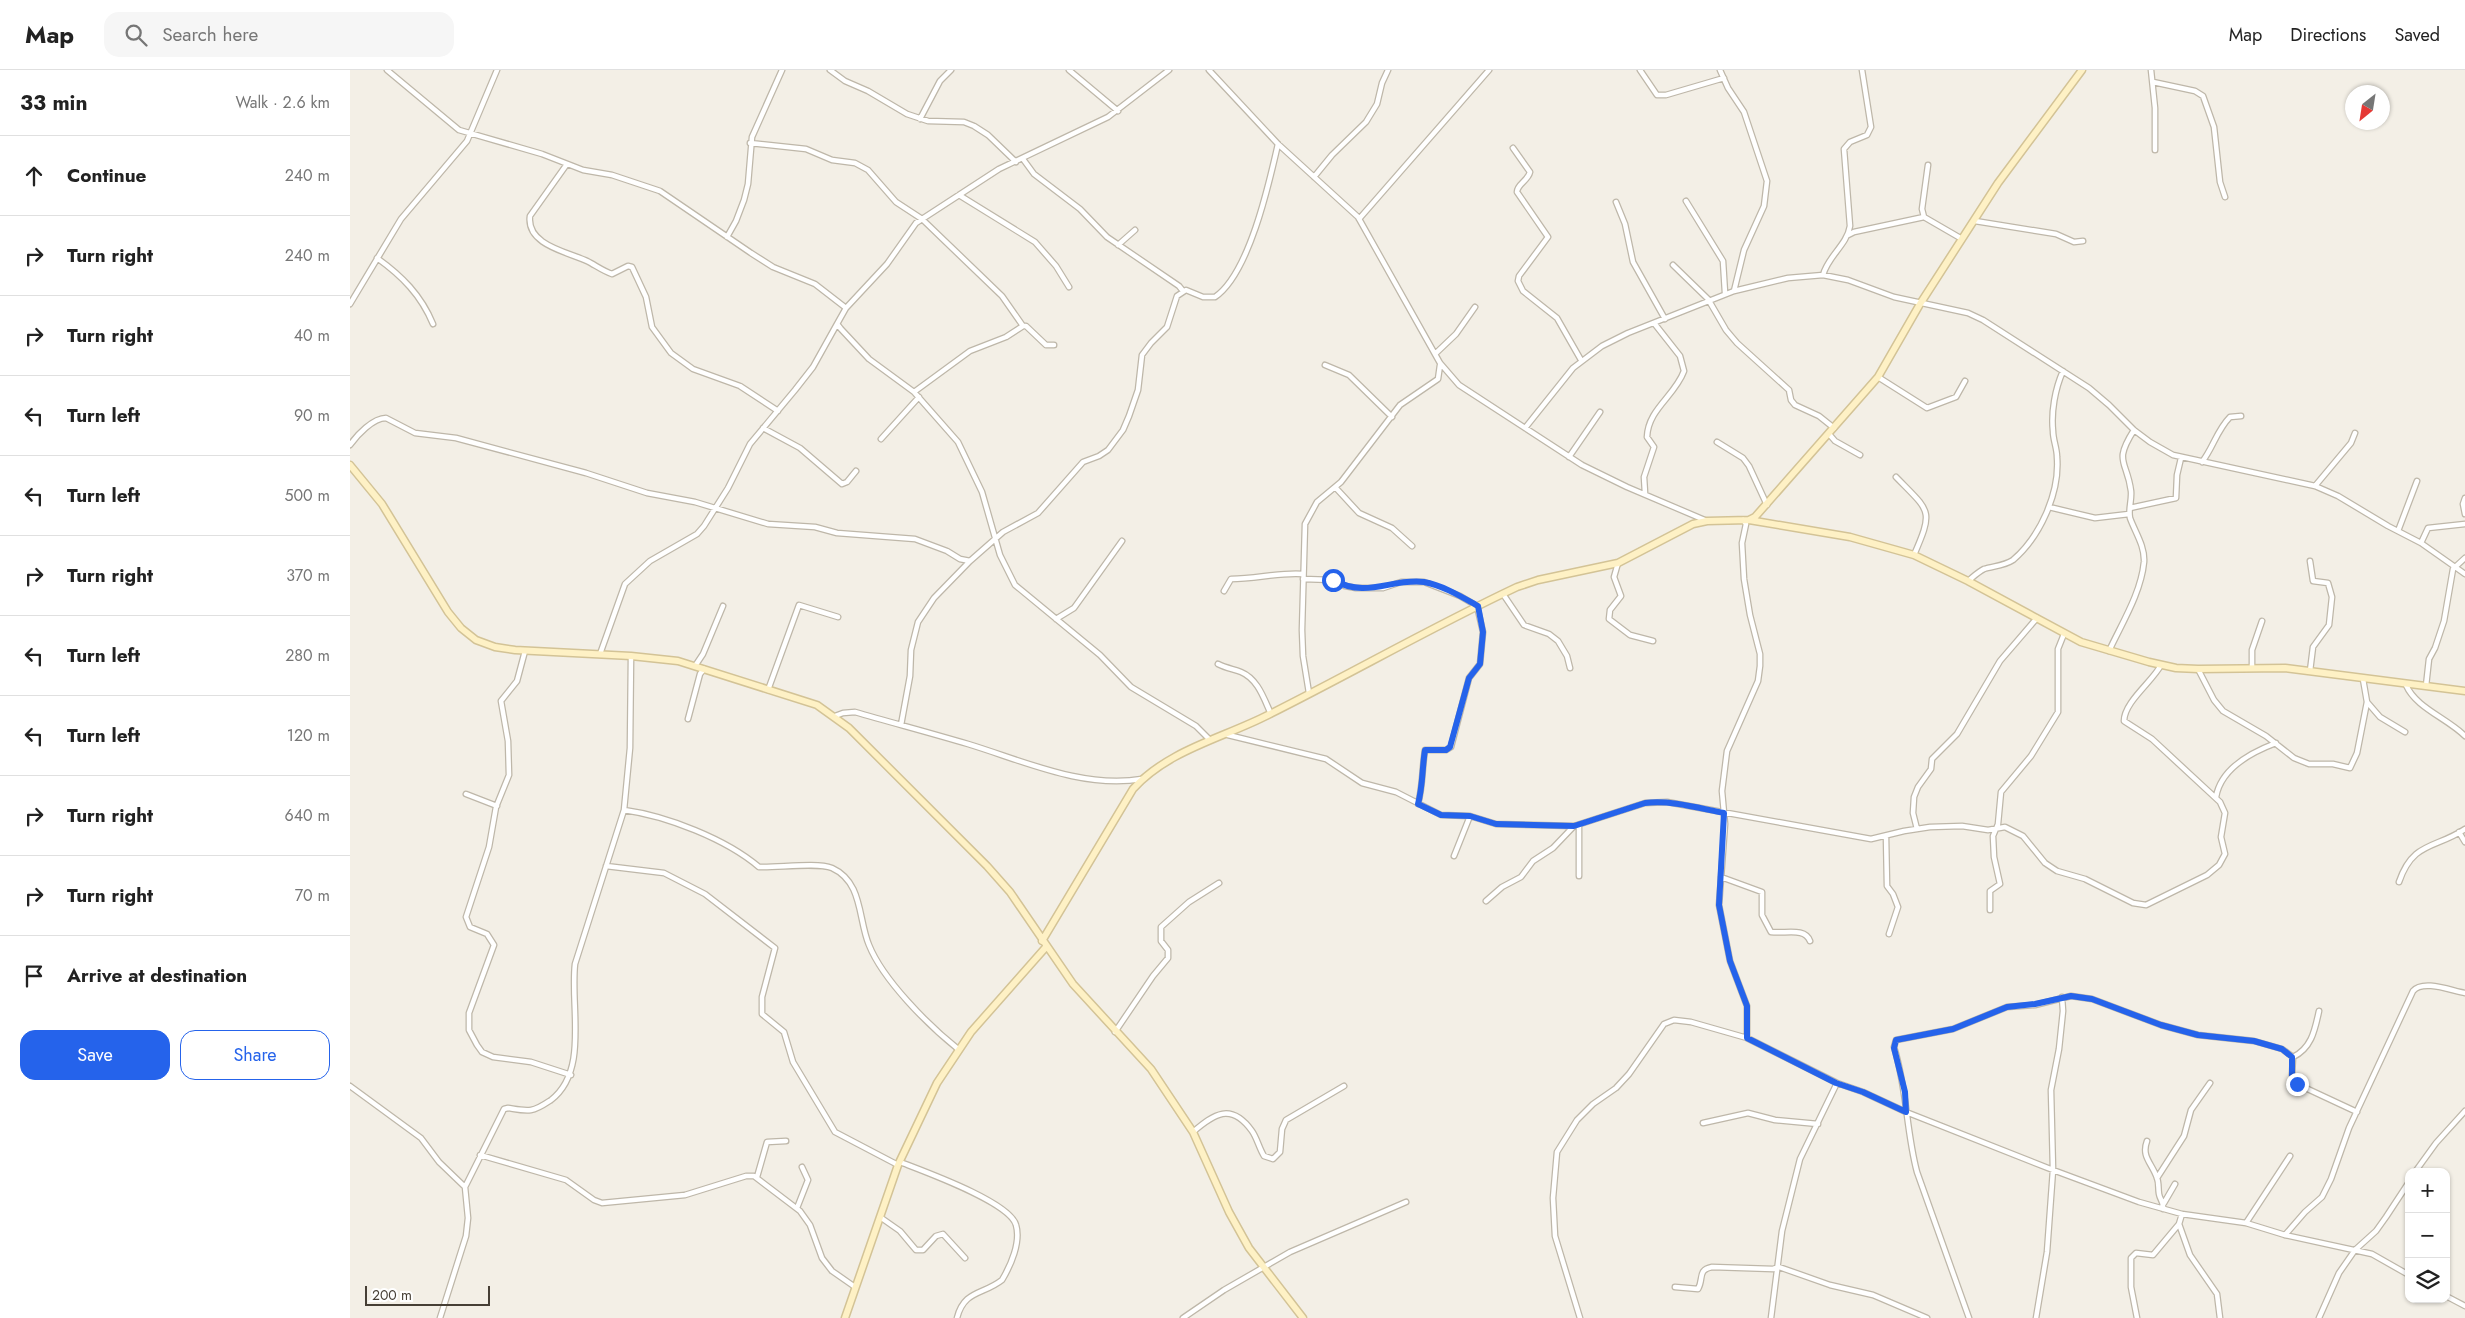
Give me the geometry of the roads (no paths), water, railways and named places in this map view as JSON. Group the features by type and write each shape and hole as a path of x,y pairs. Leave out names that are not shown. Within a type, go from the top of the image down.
{"main road":[{"path":"845,1318 899,1163 936,1083 958,1049 1044,944 1133,789 1142,779 1190,749 1210,740 1228,735 1271,714 1399,645 1503,594 1538,580 1618,562 1693,524 1755,517 1878,377 1920,304 1998,183 2082,70"},
{"path":"350,465 382,504 431,586 462,628 476,640 495,647 525,651 631,656 678,661 817,705 850,728 987,866 1010,892 1073,984 1151,1069 1193,1132 1232,1218 1262,1268 1303,1318"},
{"path":"1746,519 1850,537 1914,555 1968,581 2081,642 2161,665 2198,669 2252,667 2310,671 2465,690"}],"street":[{"path":"387,70 430,108 460,130 542,154 583,170 612,175 660,192 674,199 695,217 773,267 816,284 846,308"},
{"path":"350,304 405,214 443,166 463,145 497,70"},
{"path":"726,237 736,221 744,200 748,184 750,143 782,70"},
{"path":"830,70 845,82 868,91 907,114 939,123 964,122 974,126 988,135 1016,162"},
{"path":"920,119 940,81 951,70"},
{"path":"1069,70 1118,111"},
{"path":"600,654 625,584 650,561 697,534 716,508 750,444 812,367 846,308 887,264 912,227 999,169 1118,111 1169,70"},
{"path":"1209,70 1278,144 1360,219 1440,363 1467,392 1569,457 1627,487 1707,521"},
{"path":"1314,177 1326,162 1366,122 1376,104 1388,70"},
{"path":"1360,219 1488,70"},
{"path":"1640,70 1657,95 1666,96 1724,78"},
{"path":"1720,70 1746,117 1767,181 1765,201 1744,250 1734,291"},
{"path":"1822,275 1828,260 1846,237 1850,226 1844,149 1850,142 1867,135 1870,127 1862,70"},
{"path":"2151,70 2155,150"},
{"path":"2153,82 2196,91 2203,96 2214,127 2220,182 2225,197"},
{"path":"750,143 806,148 832,160 855,163 868,170 896,202 922,219 1002,296 1023,326 1026,326 1046,346 1054,345"},
{"path":"1023,158 1034,174 1080,209 1118,245 1179,286 1183,291 1209,298 1222,292 1228,285 1246,252 1266,196 1278,144"},
{"path":"1513,148 1530,172 1529,176 1517,188 1517,192 1548,237 1522,272 1518,281 1523,291 1557,318 1581,360"},
{"path":"567,164 530,216 531,228 538,238 552,247 612,274 628,266 632,267 646,297 652,326 671,353 693,369 740,386 778,411"},
{"path":"1924,217 1922,210 1928,165"},
{"path":"959,195 1035,242 1056,266 1069,287"},
{"path":"1686,201 1722,261 1725,293"},
{"path":"1616,202 1624,219 1633,262 1665,319"},
{"path":"1846,237 1854,232 1924,217 1962,239"},
{"path":"1975,221 2056,234 2074,242 2083,241"},
{"path":"1118,245 1135,230"},
{"path":"377,258 412,288 427,310 433,324"},
{"path":"1673,264 1708,299 1726,330 1737,343 1789,390 1794,405 1819,416 1832,431 1835,441 1860,455"},
{"path":"1525,428 1581,360 1616,338 1725,293 1788,278 1822,275 1848,280 1894,297 1920,304 1968,313 1983,320 2100,397 2134,430 2150,442 2181,458 2315,486 2338,496 2421,543 2465,574"},
{"path":"901,725 910,676 910,650 918,622 934,598 970,561 1003,532 1038,513 1083,462 1105,453 1123,430 1138,390 1142,355 1150,343 1167,327 1177,296 1183,291"},
{"path":"1435,354 1456,334 1475,307"},
{"path":"1645,494 1644,477 1654,447 1647,437 1649,425 1655,412 1684,371 1680,356 1654,323"},
{"path":"837,324 869,359 914,392 948,428 967,457 987,506 1003,565 1012,582 1100,656 1131,687 1196,726 1210,740"},
{"path":"914,392 970,351 1006,337 1023,326"},
{"path":"1309,694 1303,656 1305,524 1317,502 1335,487 1405,401 1438,379 1440,363"},
{"path":"1325,365 1349,375 1392,417"},
{"path":"1968,581 1985,569 2003,565 2013,559 2031,539 2049,507 2057,458 2053,438 2053,418 2057,387 2063,371"},
{"path":"1878,377 1927,408 1956,398 1966,381"},
{"path":"881,439 919,397"},
{"path":"1569,457 1600,412"},
{"path":"2202,462 2212,450 2221,427 2230,417 2241,416"},
{"path":"350,445 370,425 382,418 386,418 415,433 456,438 586,473 648,492 783,526 815,527 836,533 914,539 960,559 970,561"},
{"path":"764,428 800,448 842,484 847,482 856,471"},
{"path":"2109,651 2130,606 2144,562 2144,551 2129,514 2131,493 2122,458 2134,430"},
{"path":"2315,486 2351,443 2355,433"},
{"path":"1718,442 1743,458 1749,466 1767,505"},
{"path":"2130,508 2176,498 2177,475 2181,458"},
{"path":"1896,477 1919,500 1925,509 1928,520 1914,555"},
{"path":"2398,531 2417,481"},
{"path":"1335,487 1359,513 1392,528 1412,546"},
{"path":"2465,498 2463,504 2465,514"},
{"path":"2049,507 2095,518 2129,514"},
{"path":"1746,519 1742,543 1744,578 1750,615 1760,654 1760,666 1758,680 1727,751 1722,790 1724,813 1720,914 1730,961 1747,1006 1747,1038"},
{"path":"2421,543 2428,528 2465,524"},
{"path":"1056,619 1074,608 1122,541"},
{"path":"2426,686 2429,659 2435,648 2444,621 2452,572 2465,558"},
{"path":"2310,561 2313,581 2328,583 2332,597 2329,625 2314,647 2310,671"},
{"path":"1618,562 1614,577 1621,596 1610,610 1609,619 1625,632 1653,640"},
{"path":"1224,591 1231,579 1277,576 1290,572 1303,576 1328,579 1356,588 1383,588 1401,582 1424,582 1460,596 1478,606 1483,632 1480,664 1469,678 1450,747 1446,750 1425,750 1422,789 1418,804"},
{"path":"1503,594 1524,625 1549,634 1558,641 1567,656 1570,668"},
{"path":"768,690 799,605 838,617"},
{"path":"696,666 723,606"},
{"path":"1917,829 1913,813 1914,797 1918,787 1931,769 1932,759 1957,734 2000,661 2037,618"},
{"path":"2252,667 2252,650 2262,622"},
{"path":"1990,910 1990,891 2000,884 1994,857 1993,836 1997,828 2000,798 2003,787 2030,756 2058,712 2058,649 2064,634"},
{"path":"525,651 518,681 500,704 508,741 510,768 496,806 488,852 479,874 466,918 470,927 491,937 494,945 469,1013 470,1030 477,1045 487,1055 531,1062 571,1075"},
{"path":"440,1318 466,1236 468,1218 464,1187 504,1109 532,1110 542,1106 565,1086 571,1075 575,1050 574,979 576,964 624,810 630,748 631,656"},
{"path":"1218,664 1230,670 1242,672 1252,678 1271,714"},
{"path":"1228,735 1326,759 1362,783 1396,792 1441,815 1470,816 1505,825 1577,826 1645,803 1667,802 1864,838 1886,836 1917,829 1962,826 1988,830 2005,827 2023,836 2045,863 2057,872 2085,879 2133,903 2146,905 2207,875 2225,854 2221,832 2225,813 2216,797 2152,740 2124,721 2124,716 2141,689 2156,675 2161,665"},
{"path":"688,719 700,674 704,669"},
{"path":"2198,669 2214,700 2223,711 2266,736 2300,762 2315,765 2333,764 2350,768 2357,753 2367,702 2363,679"},
{"path":"2406,684 2414,698 2465,736"},
{"path":"2367,702 2380,717 2405,732"},
{"path":"834,716 855,712 1055,772 1121,782 1142,779"},
{"path":"2266,736 2266,747"},
{"path":"2216,797 2217,790 2222,782 2243,759 2276,743"},
{"path":"2210,793 2217,790"},
{"path":"466,794 496,806"},
{"path":"624,810 678,823 745,855 759,867 821,866 831,868 840,874 858,899 868,944 873,954 908,1002 958,1049"},
{"path":"1454,856 1470,816"},
{"path":"1577,826 1579,876"},
{"path":"1486,901 1502,887 1521,876 1533,861 1553,848 1577,826"},
{"path":"2399,882 2404,866 2417,853 2465,829"},
{"path":"2459,832 2465,842"},
{"path":"1886,836 1887,886 1893,894 1898,907 1889,934"},
{"path":"606,866 664,873 711,898 775,948 762,997 762,1014 784,1032 792,1062 835,1132 899,1163 984,1198 1004,1209 1016,1224 1016,1244 1002,1280 966,1299 960,1308 957,1318"},
{"path":"1720,878 1762,892 1762,915 1771,932 1803,932 1808,934 1810,941"},
{"path":"1116,1032 1168,958 1168,950 1161,941 1161,927 1189,902 1218,883"},
{"path":"2285,1235 2305,1212 2322,1197 2357,1112 2416,987 2430,986 2465,994"},
{"path":"1969,1318 1917,1172 1906,1112 1905,1092 1894,1048 1896,1040 1953,1029 2007,1007 2041,1004 2062,997 2092,999 2161,1025 2198,1035 2254,1041 2282,1049 2292,1057"},
{"path":"2036,1318 2045,1267 2053,1170 2051,1090 2059,1049 2063,1011 2062,997"},
{"path":"2292,1057 2301,1052 2311,1040 2319,1011"},
{"path":"1580,1318 1555,1236 1554,1168 1558,1152 1577,1120 1593,1104 1616,1088 1664,1024 1674,1020 1691,1022 1747,1038 1836,1083 1863,1092 1906,1112 2053,1170 2139,1202 2164,1206 2182,1214 2246,1223 2285,1235 2372,1254 2405,1273"},
{"path":"2292,1057 2292,1075 2297,1084 2357,1112"},
{"path":"1771,1318 1786,1209 1800,1160 1836,1083"},
{"path":"2157,1178 2184,1136 2191,1110 2210,1083"},
{"path":"350,1086 421,1138 439,1162 464,1187"},
{"path":"1193,1132 1218,1114 1225,1112 1234,1115 1251,1130 1264,1156 1273,1159 1280,1152 1282,1130 1286,1120 1344,1086"},
{"path":"2418,1168 2436,1143 2465,1111"},
{"path":"1703,1123 1748,1113 1775,1120 1818,1124"},
{"path":"757,1177 769,1140 786,1141"},
{"path":"2147,1141 2144,1155 2157,1178 2159,1195 2164,1206"},
{"path":"480,1155 566,1180 594,1200 602,1203 685,1195 746,1176 757,1177 806,1217 822,1258 832,1272 855,1287"},
{"path":"2246,1223 2290,1156"},
{"path":"797,1208 808,1180 802,1167"},
{"path":"2164,1206 2175,1184"},
{"path":"2319,1318 2339,1273 2355,1250 2381,1224 2405,1188"},
{"path":"1183,1318 1224,1290 1290,1252 1406,1202"},
{"path":"2137,1318 2131,1287 2131,1258 2136,1253 2153,1255 2179,1224 2182,1214"},
{"path":"880,1217 900,1231 916,1250 923,1250 936,1236 943,1234 965,1258"},
{"path":"2179,1224 2190,1255 2217,1294 2220,1318"},
{"path":"1675,1288 1698,1290 1701,1273 1706,1268 1773,1269 1778,1267 1817,1281 1873,1295 1927,1318"},
{"path":"2450,1298 2465,1306"}]}
